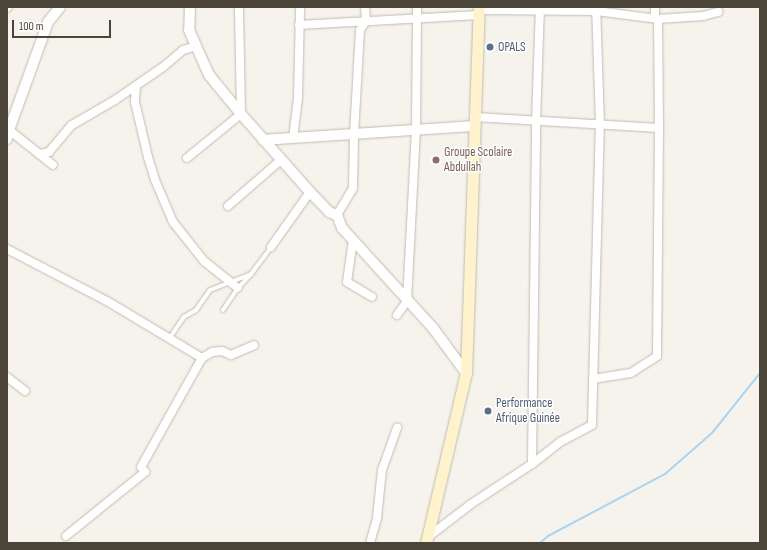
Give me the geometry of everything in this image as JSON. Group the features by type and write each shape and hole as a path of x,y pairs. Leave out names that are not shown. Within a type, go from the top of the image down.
{"main road":[{"path":"427,540 466,373 479,11"}],"street":[{"path":"53,165 8,134 48,22 60,7"},
{"path":"190,7 190,30 209,75 241,114 328,212 337,215"},
{"path":"239,7 241,114"},
{"path":"293,138 298,98 300,7"},
{"path":"337,215 353,188 354,134 360,30 366,21 365,7"},
{"path":"397,314 407,301 416,130 417,7"},
{"path":"593,379 631,373 657,356 659,128 657,18 655,7"},
{"path":"299,25 417,18 479,11 540,9 596,9 657,18 703,16 718,12"},
{"path":"532,464 536,121 540,9"},
{"path":"427,540 471,504 532,464 560,442 592,425 600,125 596,9"},
{"path":"39,154 49,152 72,125 136,86 183,50 196,46"},
{"path":"136,86 135,102 148,157 155,180 173,222 204,261 238,288"},
{"path":"187,158 241,114"},
{"path":"264,140 416,130 475,122 536,121 659,128"},
{"path":"228,206 281,160"},
{"path":"272,247 310,192"},
{"path":"337,215 342,228 433,328 466,373"},
{"path":"353,240 347,282 372,297"},
{"path":"7,249 107,301 202,358"},
{"path":"66,536 145,472 141,467 202,358 212,352 222,351 231,355 254,345"},
{"path":"7,376 25,391"},
{"path":"370,543 377,518 382,470 397,428"}],"lane":[{"path":"223,310 238,288 272,247"},
{"path":"169,338 184,317 196,310 210,290 251,274"}],"waterway":[{"path":"540,543 548,536 665,474 712,433 760,373"}],"place":[{"name":"OPALS","path":"490,47"},
{"name":"Groupe Scolaire Abdullah","path":"436,160"},
{"name":"Performance Afrique Guinée","path":"488,411"}]}
